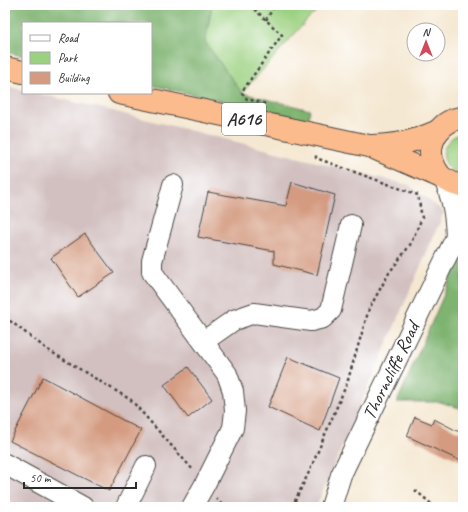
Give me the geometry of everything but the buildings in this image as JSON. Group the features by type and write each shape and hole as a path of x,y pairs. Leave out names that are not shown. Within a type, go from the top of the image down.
{"highway":[{"path":"5,68 22,72"},
{"name":"A616","path":"124,94 369,146 450,180"},
{"name":"A616","path":"369,146 407,143 438,131 448,122 463,118"},
{"path":"438,131 433,141 431,154 436,169 450,180"}],"street":[{"name":"Thorncliffe Road","path":"331,507 341,475 459,232 451,196 450,180"},
{"path":"173,185 152,261 152,272 227,374 233,391 235,411 232,428 205,484 192,507"},
{"path":"204,341 234,320 254,313 311,320 323,318 331,310 351,225"},
{"path":"5,464 83,507"},
{"path":"126,507 146,466"}],"path":[{"path":"250,5 282,35 242,93 246,99 270,105"},
{"path":"266,20 275,5"},
{"path":"292,507 310,470 347,383 369,310 389,274 410,245 422,218 418,195 316,158 315,134"},
{"path":"5,317 48,350 131,400 224,507"},
{"path":"416,490 435,507"}],"shaded area":[{"path":"5,86 22,90 22,94 39,94 100,108 409,185 444,212 316,507 5,507"}],"green space":[{"path":"5,5 212,5 205,42 242,93 310,110 308,120 152,85 152,22 22,22 22,56 5,52"},
{"path":"212,5 323,5 307,20 242,93 205,42"},
{"path":"463,133 463,175 454,172 448,167 444,154 448,141 454,136"},
{"path":"462,253 463,409 440,402 397,402"}]}
